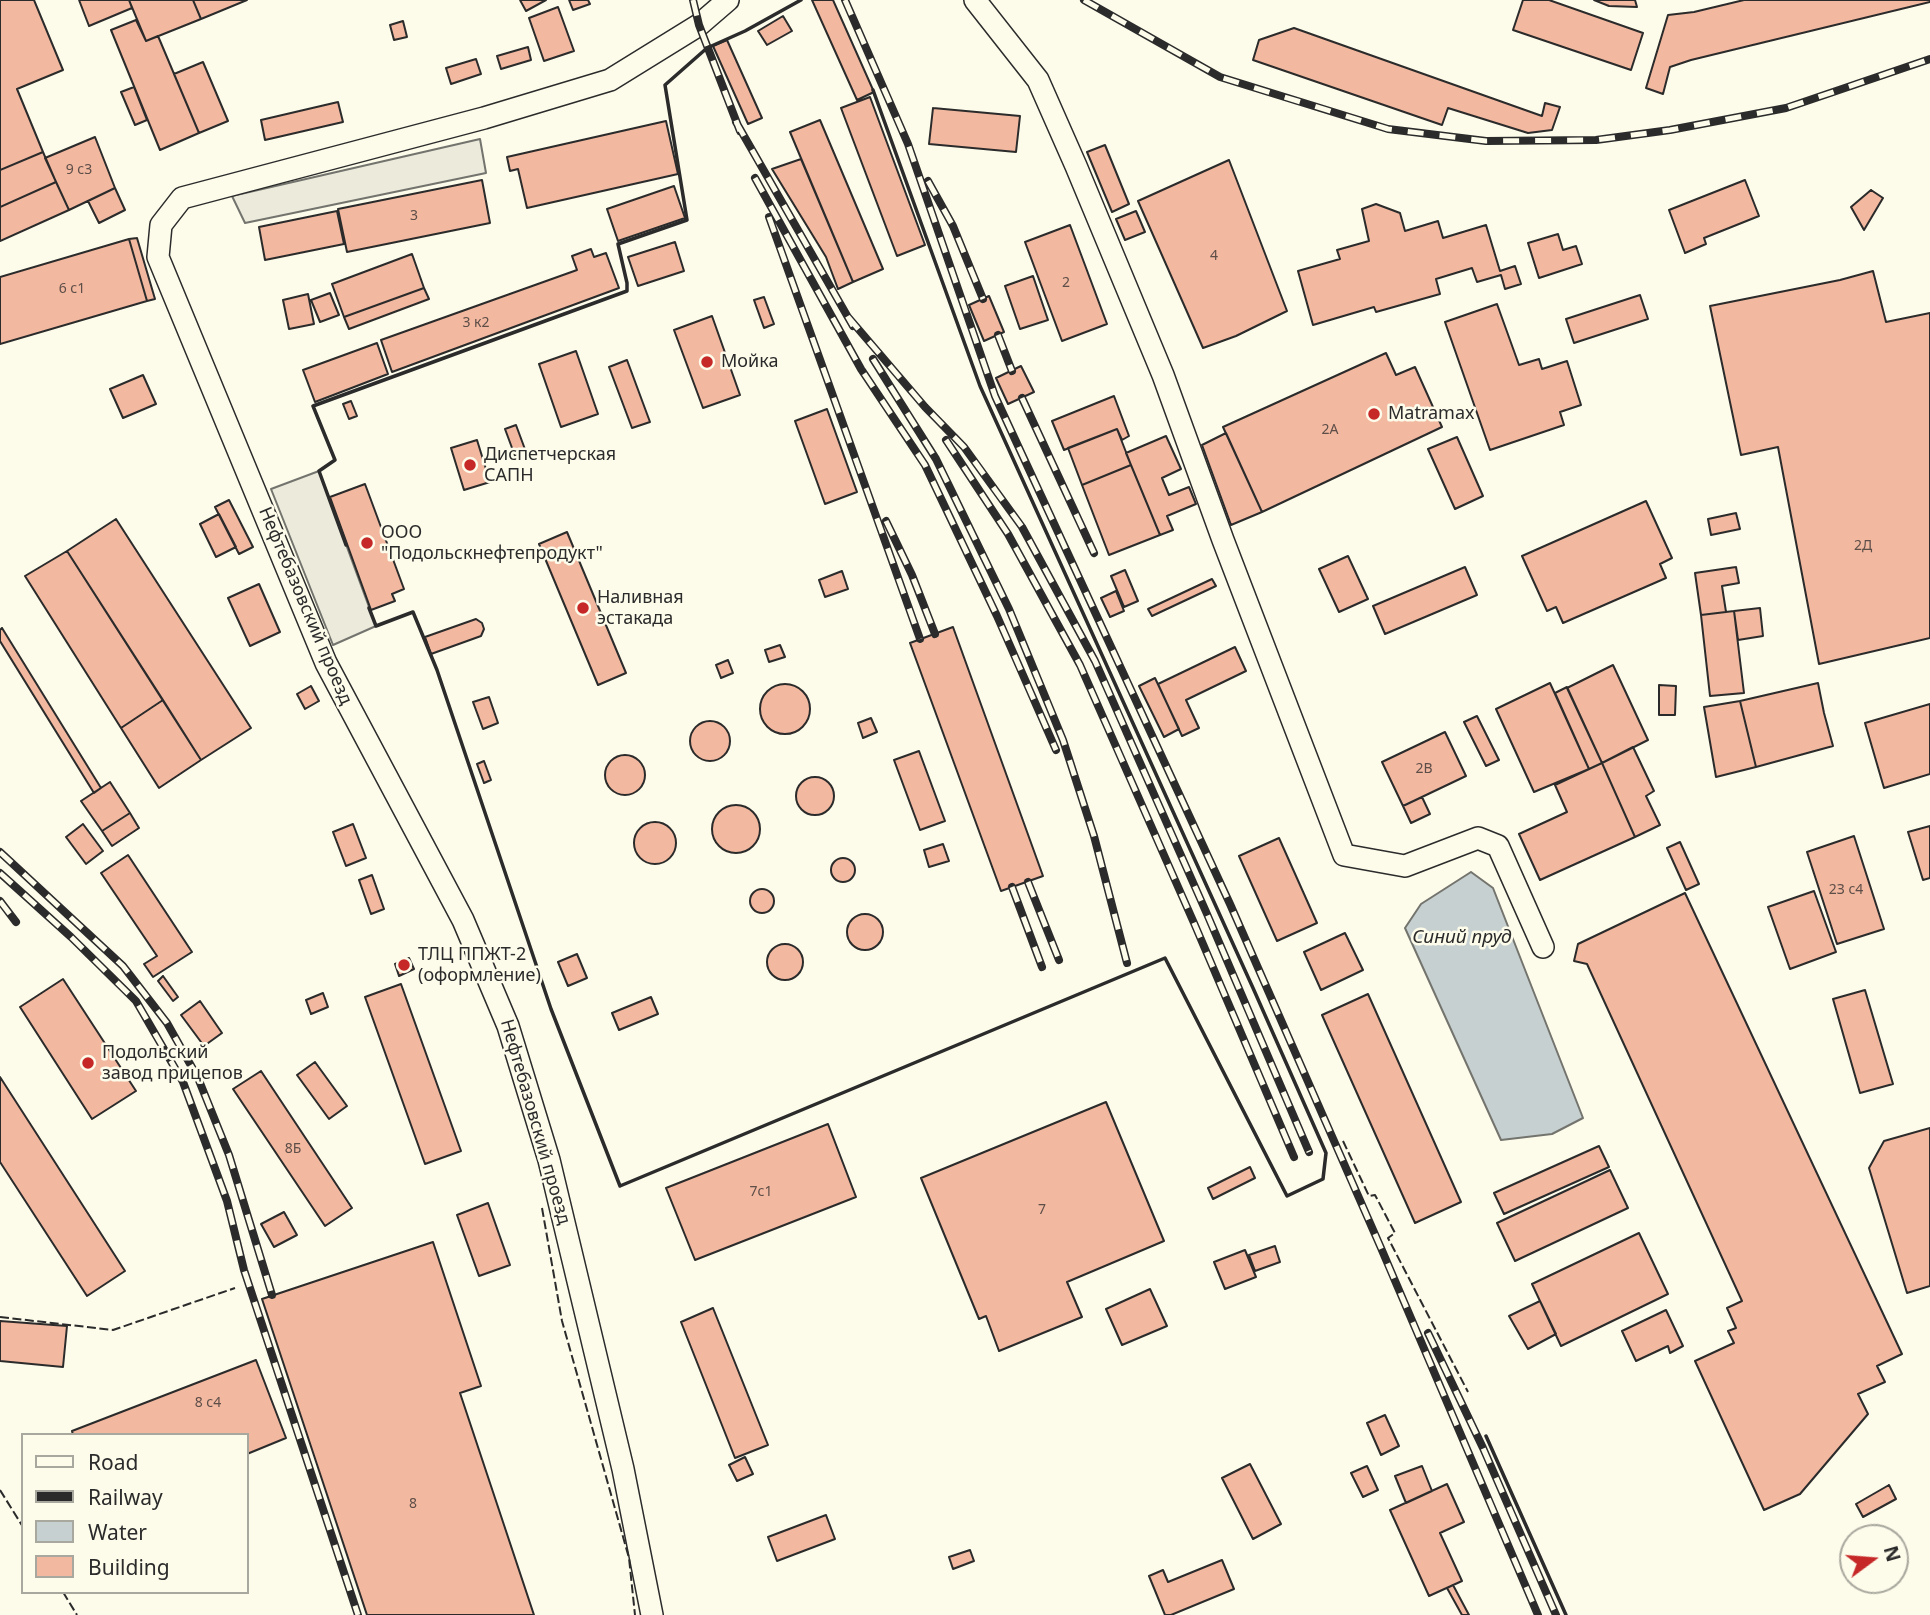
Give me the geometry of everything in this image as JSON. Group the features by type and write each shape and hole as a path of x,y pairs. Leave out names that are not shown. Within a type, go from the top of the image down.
{"street":[{"name":"Нефтебазовский проезд","path":"652,1615 623,1469 549,1160 509,1026 463,920 326,663 158,257 162,225 182,198 484,118 610,80 699,25 728,0"},
{"path":"975,0 1038,80 1076,166 1163,375 1223,540 1345,855 1405,866 1478,838 1498,846 1543,947"}],"shaded area":[{"path":"480,139 486,173 245,223 232,196"},
{"path":"319,471 376,626 333,645 271,489"}],"water":[{"name":"Синий пруд","path":"1471,872 1493,888 1583,1118 1552,1134 1501,1140 1405,928 1421,904"}],"building":[{"path":"0,0 34,0 63,70 17,89 43,152 0,170"},
{"path":"79,0 129,0 132,8 89,26"},
{"path":"129,0 193,0 201,19 146,41"},
{"path":"193,0 247,0 201,19"},
{"path":"520,0 546,0 526,11"},
{"path":"569,0 588,0 590,4 573,10"},
{"path":"812,0 833,0 874,92 857,100"},
{"path":"1523,0 1549,0 1643,33 1631,70 1513,30"},
{"path":"1594,0 1635,0 1637,7 1609,6"},
{"path":"1744,0 1930,2 1691,60 1670,67 1663,94 1646,88 1668,15"},
{"path":"558,7 574,51 544,61 529,18"},
{"path":"783,16 792,31 767,45 758,31"},
{"path":"136,20 146,41 158,36 199,133 160,150 111,30"},
{"path":"403,21 407,37 394,40 390,25"},
{"path":"1294,28 1542,116 1545,103 1560,107 1552,130 1528,133 1448,108 1442,125 1253,60 1259,40"},
{"path":"727,40 762,118 748,124 713,46"},
{"path":"528,47 531,60 501,69 497,56"},
{"path":"476,59 481,74 451,84 446,68"},
{"path":"203,62 228,121 199,133 174,74"},
{"path":"134,87 147,120 135,125 121,92"},
{"path":"870,97 925,245 897,256 841,108"},
{"path":"338,102 343,122 265,140 261,120"},
{"path":"933,108 1020,116 1016,152 929,144"},
{"path":"820,120 883,269 853,282 790,132"},
{"path":"666,121 678,174 527,208 518,169 510,171 507,157"},
{"path":"95,137 115,188 69,210 45,158"},
{"path":"1105,145 1129,204 1112,212 1087,152"},
{"path":"43,152 56,182 0,207 0,170"},
{"path":"801,159 853,282 838,289 826,257 772,169"},
{"path":"1229,160 1287,311 1236,336 1203,348 1138,201"},
{"path":"482,180 490,223 347,252 338,209"},
{"path":"1745,180 1759,216 1704,238 1706,244 1685,253 1669,210"},
{"path":"56,182 69,210 0,241 0,207"},
{"path":"674,186 685,218 618,241 607,209"},
{"path":"115,188 125,210 99,223 88,201"},
{"path":"1871,190 1883,198 1864,230 1851,207"},
{"path":"1376,204 1400,213 1405,231 1438,221 1443,238 1486,225 1500,271 1515,266 1521,284 1505,289 1501,275 1477,282 1472,268 1436,279 1440,294 1376,312 1374,307 1313,325 1298,271 1340,259 1337,250 1369,241 1362,209"},
{"path":"337,211 344,244 265,260 259,227"},
{"path":"1136,211 1145,232 1125,240 1116,219"},
{"path":"1070,225 1107,324 1062,341 1025,242"},
{"path":"1558,234 1563,250 1576,246 1582,264 1539,278 1528,243"},
{"path":"137,238 155,299 147,301 129,239"},
{"path":"129,239 147,301 0,344 0,277"},
{"path":"675,242 684,271 638,286 628,257"},
{"path":"591,249 594,257 606,253 619,288 392,372 381,340 577,270 572,256"},
{"path":"412,254 424,288 344,317 332,284"},
{"path":"1873,271 1886,322 1930,313 1930,638 1819,664 1778,447 1741,455 1710,306"},
{"path":"1033,276 1048,320 1020,329 1005,286"},
{"path":"424,288 429,299 349,329 344,317"},
{"path":"330,293 339,315 320,322 311,300"},
{"path":"308,294 314,324 289,329 283,300"},
{"path":"1640,295 1648,319 1574,343 1566,319"},
{"path":"989,296 1004,332 984,341 969,305"},
{"path":"764,297 774,324 764,328 754,300"},
{"path":"1497,304 1519,365 1539,359 1542,369 1567,361 1581,405 1560,412 1564,425 1490,450 1445,322"},
{"name":"Мойка","path":"712,316 740,395 703,408 674,330"},
{"path":"377,343 388,374 315,402 303,370"},
{"path":"576,351 598,414 561,427 539,364"},
{"path":"1386,353 1396,375 1415,367 1442,427 1262,512 1223,427"},
{"path":"627,360 650,422 632,428 609,367"},
{"path":"1021,366 1034,392 1008,404 996,378"},
{"path":"143,375 156,404 123,418 110,389"},
{"path":"1114,396 1129,436 1122,440 1117,429 1064,450 1052,421"},
{"path":"351,401 357,416 349,419 343,404"},
{"path":"827,409 857,492 825,504 795,421"},
{"path":"516,425 526,452 515,456 505,429"},
{"path":"1117,429 1131,465 1082,485 1068,448"},
{"path":"1226,433 1262,512 1231,525 1202,445"},
{"path":"1166,436 1181,469 1162,478 1169,495 1189,487 1196,504 1167,516 1173,530 1160,535 1126,453"},
{"path":"1457,437 1483,496 1455,509 1428,449"},
{"name":"Диспетчерская САПН","path":"477,440 490,482 464,490 451,448"},
{"path":"1131,465 1160,535 1109,555 1082,485"},
{"name":"ООО \"Подольскнефтепродукт\"","path":"365,484 404,589 392,594 395,601 371,610 330,497"},
{"path":"229,500 253,547 239,554 215,507"},
{"path":"1646,501 1672,558 1660,564 1666,578 1563,623 1556,607 1547,611 1522,556"},
{"path":"1736,513 1740,529 1711,535 1708,519"},
{"path":"219,514 236,547 216,557 200,524"},
{"path":"116,519 251,728 201,760 67,551"},
{"name":"Наливная эстакада","path":"567,532 626,673 598,685 539,544"},
{"path":"67,551 163,700 121,728 25,576"},
{"path":"1348,556 1368,599 1339,612 1319,569"},
{"path":"1465,567 1477,595 1385,634 1373,606"},
{"path":"1736,567 1739,583 1722,586 1726,612 1701,615 1695,573"},
{"path":"1125,570 1138,601 1124,607 1111,576"},
{"path":"842,571 848,589 825,597 819,580"},
{"path":"1212,579 1216,586 1152,616 1148,609"},
{"path":"259,584 280,632 250,646 228,598"},
{"path":"1116,591 1124,611 1110,617 1101,598"},
{"path":"1760,608 1763,636 1738,640 1734,611"},
{"path":"1734,611 1744,693 1710,696 1701,615"},
{"path":"476,619 482,623 484,629 481,636 431,654 425,637"},
{"path":"953,627 1043,876 1001,891 910,643"},
{"path":"2,628 101,788 94,793 0,641"},
{"path":"780,645 785,657 769,662 765,650"},
{"path":"1235,647 1246,671 1186,700 1199,728 1182,736 1158,684"},
{"path":"728,660 733,673 721,678 716,665"},
{"path":"1613,665 1648,740 1602,763 1567,688"},
{"path":"1155,678 1179,729 1164,737 1139,686"},
{"path":"1550,683 1589,769 1534,792 1496,709"},
{"path":"1818,683 1833,746 1756,767 1740,701"},
{"path":"785,684 803,691 810,709 803,727 785,734 767,727 760,709 767,691"},
{"path":"1659,685 1676,686 1675,715 1659,715"},
{"path":"311,686 319,701 305,709 297,694"},
{"path":"1567,687 1602,763 1589,769 1555,693"},
{"path":"489,697 498,723 483,729 473,702"},
{"path":"163,700 201,760 159,788 121,728"},
{"path":"1740,701 1756,767 1716,777 1704,707"},
{"path":"1930,704 1930,774 1884,788 1865,723"},
{"path":"1477,716 1499,760 1486,766 1464,722"},
{"path":"871,718 877,732 863,738 858,723"},
{"path":"710,721 724,727 730,741 724,755 710,761 696,755 690,741 696,727"},
{"path":"1445,732 1466,776 1403,806 1382,762"},
{"path":"1633,747 1654,791 1646,796 1660,825 1635,837 1602,763"},
{"path":"919,751 945,821 920,830 894,760"},
{"path":"625,755 633,756 639,761 644,767 644,783 639,789 633,794 625,795 617,794 611,789 606,783 605,775 606,767 611,761 617,756"},
{"path":"484,761 491,780 484,783 477,764"},
{"path":"1602,763 1635,837 1540,880 1519,834 1567,812 1555,785"},
{"path":"815,777 828,783 834,796 828,809 815,815 802,809 796,796 802,783"},
{"path":"110,782 130,813 102,831 81,801"},
{"path":"1422,797 1430,814 1411,823 1403,806"},
{"path":"736,805 753,812 760,829 753,846 736,853 719,846 712,829 719,812"},
{"path":"130,813 139,828 112,846 102,831"},
{"path":"655,822 670,828 676,843 670,858 655,864 640,858 634,843 640,828"},
{"path":"83,824 103,851 86,864 66,837"},
{"path":"353,824 366,858 346,866 333,832"},
{"path":"1930,826 1930,878 1923,880 1908,832"},
{"path":"1854,836 1884,929 1837,944 1807,852"},
{"path":"1279,838 1317,923 1277,941 1239,856"},
{"path":"1680,842 1699,884 1686,890 1667,848"},
{"path":"943,844 949,861 929,867 924,850"},
{"path":"128,855 192,952 153,977 144,964 157,956 101,873"},
{"path":"843,858 851,862 855,870 851,878 843,882 835,878 831,870 835,862"},
{"path":"372,875 384,909 371,914 359,880"},
{"path":"762,889 770,893 774,901 770,909 762,913 754,909 750,901 754,893"},
{"path":"1814,891 1836,952 1790,969 1768,907"},
{"path":"1685,893 1902,1354 1877,1366 1885,1382 1858,1394 1868,1414 1800,1494 1764,1510 1695,1361 1734,1343 1728,1331 1736,1328 1727,1308 1742,1301 1587,964 1574,961 1578,944"},
{"path":"865,914 878,919 883,932 878,945 865,950 852,945 847,932 852,919"},
{"path":"1345,933 1363,970 1321,990 1304,952"},
{"path":"785,944 798,949 803,962 798,975 785,980 772,975 767,962 772,949"},
{"path":"577,954 587,978 568,986 558,962"},
{"path":"409,958 414,969 399,976 395,964"},
{"path":"163,976 178,997 173,1001 158,981"},
{"path":"63,979 136,1091 92,1119 20,1007"},
{"path":"401,984 461,1151 425,1164 365,997"},
{"path":"1865,990 1893,1084 1860,1093 1833,999"},
{"path":"323,993 328,1007 311,1014 306,1000"},
{"path":"1368,994 1461,1202 1415,1223 1322,1015"},
{"path":"651,997 658,1014 619,1030 612,1013"},
{"path":"200,1001 222,1033 204,1046 181,1015"},
{"path":"315,1062 347,1106 329,1119 297,1075"},
{"path":"261,1071 352,1208 325,1226 233,1089"},
{"path":"0,1077 125,1271 87,1296 0,1162"},
{"path":"1106,1102 1164,1241 1067,1282 1082,1317 999,1351 986,1316 979,1319 921,1178"},
{"path":"828,1124 856,1197 695,1260 666,1188"},
{"path":"1930,1128 1930,1286 1907,1293 1869,1168 1884,1141"},
{"path":"1599,1146 1609,1167 1504,1214 1494,1193"},
{"path":"1250,1167 1255,1178 1213,1199 1208,1188"},
{"path":"1610,1170 1628,1208 1515,1261 1497,1223"},
{"path":"488,1203 510,1265 479,1276 457,1215"},
{"path":"284,1212 297,1235 274,1247 261,1224"},
{"path":"1639,1233 1668,1294 1561,1346 1532,1284"},
{"path":"433,1242 481,1386 460,1393 534,1615 367,1615 262,1299"},
{"path":"1275,1246 1280,1262 1255,1271 1249,1255"},
{"path":"1245,1250 1256,1277 1225,1289 1214,1262"},
{"path":"1150,1289 1167,1326 1122,1345 1106,1309"},
{"path":"1540,1301 1556,1334 1528,1349 1509,1316"},
{"path":"713,1308 768,1445 735,1458 681,1322"},
{"path":"1666,1310 1683,1346 1670,1353 1668,1346 1636,1361 1622,1331"},
{"path":"0,1321 67,1326 63,1367 0,1361"},
{"path":"256,1360 286,1438 248,1454 248,1433 72,1431"},
{"path":"1385,1415 1399,1446 1381,1455 1367,1423"},
{"path":"745,1457 753,1474 737,1481 729,1465"},
{"path":"1250,1464 1281,1524 1253,1539 1222,1478"},
{"path":"1367,1466 1378,1490 1363,1497 1351,1473"},
{"path":"1422,1466 1432,1491 1406,1503 1395,1476"},
{"path":"1447,1484 1464,1522 1440,1533 1462,1581 1429,1596 1390,1510"},
{"path":"1889,1485 1896,1499 1863,1517 1856,1504"},
{"path":"826,1515 835,1539 777,1561 768,1537"},
{"path":"970,1550 974,1561 953,1569 949,1557"},
{"path":"1222,1560 1234,1589 1171,1615 1165,1615 1149,1576 1163,1570 1168,1582"},
{"path":"1453,1585 1469,1615 1462,1615 1447,1588"}],"railway":[{"path":"693,0 699,25 740,131"},
{"path":"845,0 908,144 995,396 1230,904 1538,1615"},
{"path":"1084,0 1220,77 1388,129 1486,141 1596,140 1670,130 1786,108 1930,59"},
{"path":"736,122 853,326"},
{"path":"755,178 861,369 925,465 997,616 1056,750"},
{"path":"928,181 953,226 983,299"},
{"path":"769,217 920,639"},
{"path":"848,317 925,407 964,447 1022,527 1095,661 1309,1152"},
{"path":"998,335 1012,371"},
{"path":"873,359 936,459 1009,609 1063,740 1094,836 1127,963"},
{"path":"1022,398 1094,553"},
{"path":"946,440 1008,534 1080,665 1294,1157"},
{"path":"886,521 912,575 935,634"},
{"path":"0,852 123,966 167,1023 198,1078 229,1155 272,1295"},
{"path":"0,873 136,1001 183,1082 227,1201 244,1270 358,1615"},
{"path":"1028,882 1059,960"},
{"path":"1012,887 1042,967"},
{"path":"0,901 16,922"},
{"path":"1428,1333 1483,1448 1556,1615"}],"fence":[{"path":"1343,1141 1369,1196 1375,1195 1395,1233 1388,1238 1468,1392"},
{"path":"542,1208 562,1321 629,1558 635,1615"},
{"path":"0,1317 113,1330 235,1288"},
{"path":"0,1490 21,1524"},
{"path":"64,1594 77,1615"}],"wall":[{"path":"346,545 319,471 335,460 313,406 627,291 618,244 687,220 665,85 707,48 745,31 801,0"},
{"path":"369,608 376,626 413,612 437,670 551,1009 620,1186 1165,958 1287,1196 1323,1179 1326,1153 980,386 873,90"},
{"path":"1486,1436 1566,1615"}],"place":[{"name":"Мойка","path":"707,362"},
{"name":"Matramax","path":"1374,414"},
{"name":"Диспетчерская САПН","path":"470,465"},
{"name":"ООО \"Подольскнефтепродукт\"","path":"367,543"},
{"name":"Наливная эстакада","path":"583,608"},
{"name":"ТЛЦ ППЖТ-2 (оформление)","path":"404,965"},
{"name":"Подольский завод прицепов","path":"88,1063"}]}
